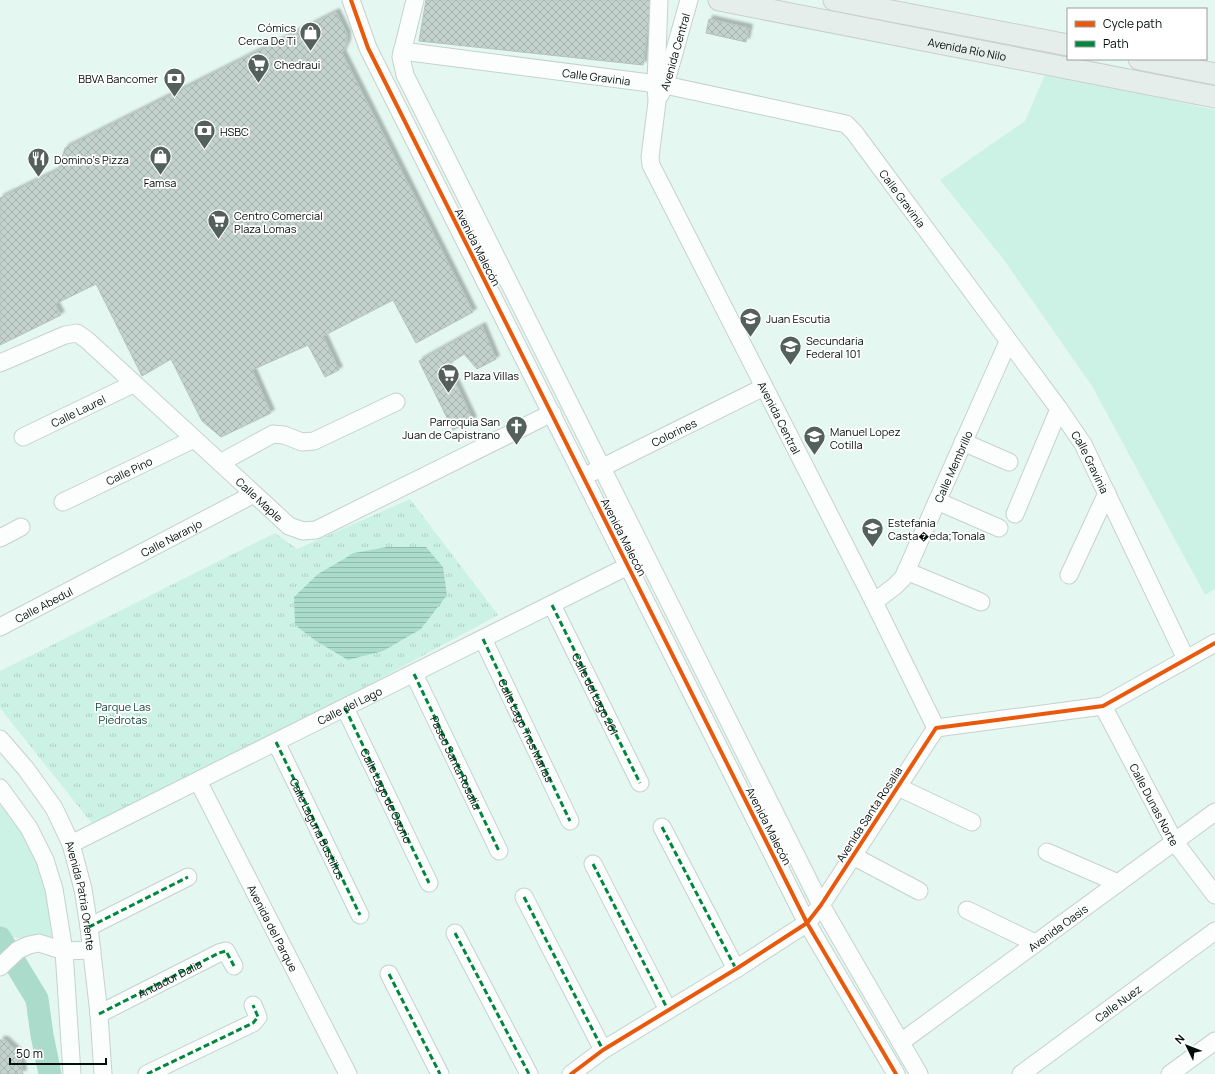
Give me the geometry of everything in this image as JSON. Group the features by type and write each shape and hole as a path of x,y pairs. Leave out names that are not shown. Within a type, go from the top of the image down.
{"main road":[{"name":"Avenida Río Nilo","path":"719,0 786,6 1215,97"},
{"name":"Avenida Río Nilo","path":"834,0 1067,45"},
{"path":"1144,60 1215,74"}],"street":[{"name":"Avenida Malecón","path":"351,0 368,48 807,922 896,1074"},
{"name":"Avenida Malecón","path":"415,0 401,57 405,74 821,905 919,1074"},
{"name":"Avenida Central","path":"659,0 660,84"},
{"name":"Avenida Central","path":"689,0 660,84 650,157 651,165 874,602 936,728"},
{"name":"Calle Gravinia","path":"402,51 660,84 846,124 854,132 1059,409 1083,444 1186,659"},
{"name":"Calle Maple","path":"0,363 65,335 77,333 87,340 133,384 289,526 302,531 316,530 552,413"},
{"name":"Calle Membrillo","path":"874,602 903,578 1008,342"},
{"name":"Calle Laurel","path":"23,437 133,384"},
{"name":"Colorines","path":"583,477 764,387"},
{"path":"220,463 273,434 284,434 302,442 314,441 396,402"},
{"path":"1015,514 1059,409"},
{"name":"Calle Pino","path":"63,502 194,440"},
{"path":"964,442 1009,462"},
{"path":"1069,575 1107,493"},
{"name":"Calle Naranjo","path":"87,582 254,494"},
{"path":"937,501 999,528"},
{"path":"0,538 21,527"},
{"name":"Calle del Lago","path":"71,844 628,566"},
{"path":"906,571 981,602"},
{"name":"Calle Abedul","path":"0,627 87,582"},
{"name":"Calle del Lago 261","path":"552,605 640,783"},
{"name":"Calle Lago Tres Marías","path":"483,639 570,821"},
{"path":"936,728 1103,706 1215,643"},
{"name":"Paseo Santa Rosalía","path":"414,674 500,851"},
{"name":"Calle Dunas Norte","path":"1103,706 1174,841 1215,896"},
{"name":"Calle Lago de Osorio","path":"345,708 429,883"},
{"name":"Avenida Santa Rosalía","path":"572,1074 603,1050 736,969 807,922 821,905 936,728"},
{"name":"Avenida Patria Oriente","path":"0,739 26,769 54,808 71,844 83,889 89,927 100,1014 103,1074"},
{"name":"Calle Laguna Bustillos","path":"276,742 360,915"},
{"name":"Avenida del Parque","path":"198,781 348,1074"},
{"path":"898,787 972,822"},
{"path":"0,788 29,828 44,860 54,889 64,951 72,1074"},
{"name":"Avenida Oasis","path":"901,1042 1215,812"},
{"path":"662,827 736,969"},
{"path":"1047,852 1118,883"},
{"path":"853,856 919,891"},
{"path":"593,864 668,1010"},
{"path":"89,927 188,876"},
{"path":"524,897 603,1050"},
{"path":"967,910 1035,943"},
{"name":"Calle Nuez","path":"1020,1074 1215,931"},
{"path":"455,933 530,1074"},
{"path":"0,967 18,950 29,945 39,943 64,951 92,950"},
{"name":"Andador Dalia","path":"100,1014 219,953 226,951 234,966"},
{"path":"389,974 440,1074"},
{"path":"147,1074 253,1023 258,1017 253,1005"},
{"path":"1170,1074 1215,1041"}],"green space":[{"path":"1046,72 1215,110 1215,589 1205,595 1092,386 1004,260 940,180 1025,121"},
{"name":"Parque Las Piedrotas","path":"410,499 498,615 98,831 0,708 0,671 275,533 297,549"},
{"path":"0,805 28,842 39,866 46,892 53,946 13,937 0,946"}],"shaded area":[{"path":"387,547 426,547 443,567 447,595 421,629 383,651 348,660 316,641 295,625 294,597 318,574 354,553"}],"building":[{"path":"426,0 651,0 643,65 419,41"},
{"name":"Centro Comercial Plaza Lomas","path":"336,12 347,34 347,43 342,53 473,312 416,343 393,300 323,336 339,370 325,377 308,345 252,370 271,413 221,437 202,421 171,359 142,376 96,284 55,304 61,315 0,345 0,198 58,170 65,148"},
{"path":"709,19 749,28 746,42 706,33"},
{"name":"Plaza Villas","path":"482,326 496,359 477,369 464,354 447,365 473,420 453,430 419,361"},
{"path":"0,1040 5,1040 20,1054 23,1074 0,1074"}],"waterway":[{"path":"0,938 37,999 42,1035 50,1074"}],"marked path":[{"path":"552,605 640,783"},
{"path":"483,639 570,821"},
{"path":"414,674 499,851"},
{"path":"345,708 429,883"},
{"path":"276,742 360,915"},
{"path":"662,827 736,969"},
{"path":"593,864 668,1010"},
{"path":"89,927 188,877"},
{"path":"524,897 603,1050"},
{"path":"455,933 529,1074"},
{"path":"99,1014 219,953 226,951 234,966"},
{"path":"389,974 440,1074"},
{"path":"147,1074 253,1023 258,1017 253,1005"}],"cycle path":[{"path":"351,0 368,48 807,923 896,1074"},
{"path":"571,1074 603,1050 736,969 807,923 821,905 936,728 1103,706 1215,643"}],"place":[{"name":"Cómics Cerca De Ti","path":"311,52"},
{"name":"Chedraui","path":"259,84"},
{"name":"BBVA Bancomer","path":"174,98"},
{"name":"HSBC","path":"205,150"},
{"name":"Famsa","path":"160,176"},
{"name":"Domino's Pizza","path":"38,178"},
{"name":"Centro Comercial Plaza Lomas","path":"219,240"},
{"name":"Juan Escutia","path":"751,338"},
{"name":"Secundaria Federal 101","path":"791,366"},
{"name":"Plaza Villas","path":"448,394"},
{"name":"Parroquia San Juan de Capistrano","path":"516,446"},
{"name":"Manuel Lopez Cotilla","path":"815,456"},
{"name":"Estefania Casta�eda;Tonala","path":"872,548"}]}
